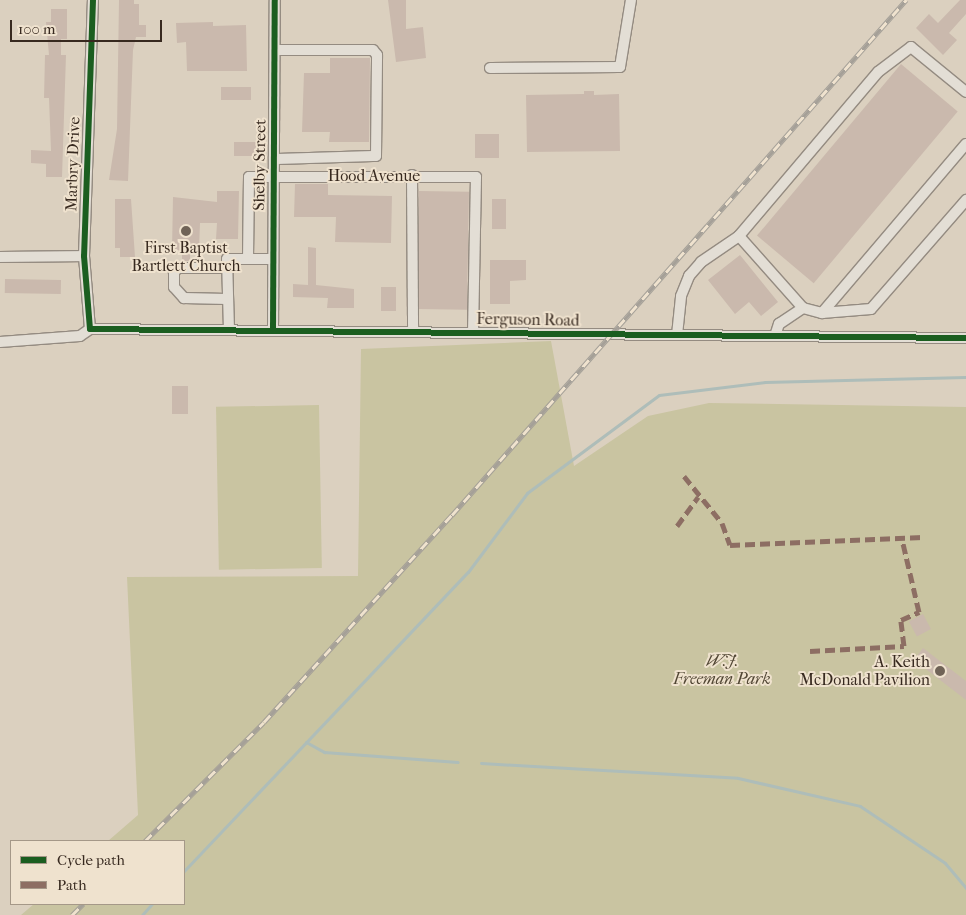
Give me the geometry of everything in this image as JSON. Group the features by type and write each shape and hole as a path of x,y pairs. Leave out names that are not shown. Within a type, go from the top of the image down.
{"street":[{"name":"Marbry Drive","path":"90,329 84,256 93,0"},
{"name":"Shelby Street","path":"272,330 275,0"},
{"path":"490,68 620,67 631,0"},
{"path":"677,335 681,296 689,276 700,262 739,236 878,72 911,47 966,92"},
{"path":"274,160 372,159 376,156 377,55 373,50 275,50"},
{"path":"822,313 966,144"},
{"path":"412,175 413,332"},
{"name":"Hood Avenue","path":"248,259 249,177 412,175 476,177 472,333"},
{"path":"739,236 803,308 822,313 871,309 966,200"},
{"path":"0,257 84,256"},
{"path":"229,330 227,259 273,259"},
{"path":"227,268 178,268 174,272 174,287 184,298 227,299"},
{"path":"775,336 779,324 803,308"},
{"name":"Ferguson Road","path":"0,342 80,336 90,329 966,338"}],"green space":[{"name":"W.J. Freeman Park","path":"551,341 574,466 648,416 709,403 966,407 966,915 21,915 33,905 185,905 185,840 109,840 138,815 127,577 358,576 361,349"},
{"path":"319,405 322,568 219,570 216,407"}],"building":[{"path":"119,0 134,0 134,4 139,4 139,25 146,25 146,37 136,37 133,50 128,181 109,180 117,129"},
{"path":"388,0 406,0 406,29 423,27 426,58 396,62"},
{"path":"960,0 966,0 966,14 949,33 957,40 943,55 916,28 929,14 938,23"},
{"path":"51,9 67,9 67,39 61,39 61,55 66,55 62,177 46,177 46,164 31,163 31,150 51,151 49,98 44,98 45,55 49,55 46,22 51,22"},
{"path":"213,22 213,26 246,25 247,71 187,71 186,42 177,43 176,23"},
{"path":"330,58 370,58 369,142 329,142 330,132 302,132 304,73 330,73"},
{"path":"901,64 958,112 814,283 757,236"},
{"path":"221,87 251,87 251,100 221,100"},
{"path":"584,91 594,91 594,95 619,94 620,151 527,152 526,95 584,94"},
{"path":"475,134 499,134 499,158 475,158"},
{"path":"234,142 256,142 256,156 234,156"},
{"path":"295,184 328,184 328,195 392,196 391,243 335,242 336,217 294,217"},
{"name":"First Baptist Bartlett Church","path":"217,191 239,191 238,239 216,239 217,223 200,223 199,250 190,250 190,261 182,261 182,250 172,250 173,197 217,202"},
{"path":"419,191 469,192 467,310 417,309"},
{"path":"115,199 131,199 135,257 120,257 120,248 115,248"},
{"path":"492,199 506,199 506,229 492,229"},
{"path":"308,247 316,248 316,285 354,289 354,308 327,308 328,298 293,297 293,284 308,285"},
{"path":"740,255 778,302 761,316 749,302 735,314 708,280"},
{"path":"490,260 526,260 526,280 510,281 510,304 490,304"},
{"path":"5,279 61,280 61,294 5,293"},
{"path":"381,287 396,287 396,311 381,311"},
{"path":"172,386 188,386 188,414 172,414"},
{"path":"923,614 931,629 917,637 909,622"},
{"name":"A. Keith McDonald Pavilion","path":"923,648 966,681 966,700 914,660"}],"waterway":[{"path":"185,870 468,572 527,493 659,395 765,382 966,377"},
{"path":"306,742 324,752 458,762"},
{"path":"481,763 738,778 860,806 945,863 966,888"},
{"path":"142,915 151,905"}],"railway":[{"path":"146,840 264,722 452,515 906,0"},
{"path":"72,915 82,905"}],"marked path":[{"path":"684,476 722,523 730,545 923,537"},
{"path":"677,526 698,497"},
{"path":"810,651 904,646 901,620 919,612 902,539"}],"cycle path":[{"path":"93,0 84,256 90,329 966,338"},
{"path":"273,330 275,0"}],"place":[{"name":"First Baptist Bartlett Church","path":"186,231"},
{"name":"A. Keith McDonald Pavilion","path":"940,671"}]}
